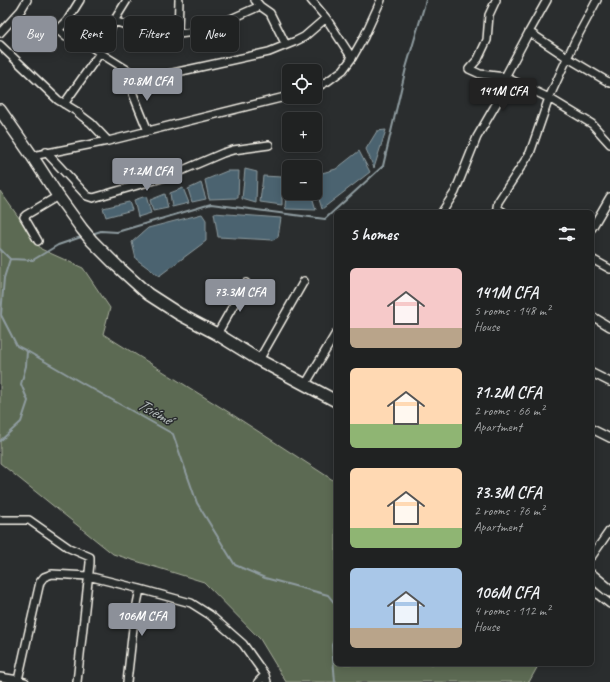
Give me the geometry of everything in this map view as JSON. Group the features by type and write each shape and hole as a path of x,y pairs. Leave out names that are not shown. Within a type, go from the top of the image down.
{"main road":[{"path":"0,110 82,230 92,242 148,294 179,314 217,334 258,360 334,400"},
{"path":"594,578 610,591"}],"street":[{"path":"0,33 21,10 27,0"},
{"path":"80,0 67,22 58,30 66,37 70,31 100,53 132,73 140,76 159,76 269,52 304,37 326,18"},
{"path":"116,18 127,0"},
{"path":"179,0 179,16"},
{"path":"311,0 326,18 352,58"},
{"path":"322,84 335,77 343,70 352,58 382,0"},
{"path":"496,0 489,16 487,40 478,60 469,69 480,74 506,77 549,98 592,124 610,144"},
{"path":"443,210 455,192 477,137 499,99 506,77 547,0"},
{"path":"500,210 497,207 498,202 530,153 549,98 575,41 597,0"},
{"path":"183,33 202,31 215,26 258,3 270,13 286,45"},
{"path":"529,32 568,58 610,83"},
{"path":"0,45 58,100 76,111 108,141"},
{"path":"64,104 100,53"},
{"path":"132,73 130,84 148,131"},
{"path":"32,156 46,152 108,141 282,98"},
{"path":"46,152 84,193 93,198 169,176 223,153 233,150 269,145"},
{"path":"38,241 24,217 58,196"},
{"path":"594,225 609,199"},
{"path":"594,260 610,269"},
{"path":"258,360 304,280"},
{"path":"217,334 246,282"},
{"path":"594,317 610,327"},
{"path":"304,385 333,344"},
{"path":"594,373 610,382"},
{"path":"594,429 610,438"},
{"path":"0,520 29,520 69,548 90,557 77,682"},
{"path":"594,553 610,530"},
{"path":"0,677 23,681 40,582 44,577 52,574 88,576 191,603 210,615 243,644 266,678 258,682"},
{"path":"127,682 134,619 140,589"},
{"path":"594,592 610,604"}],"green space":[{"path":"0,191 41,249 83,268 110,308 103,334 230,413 334,481 334,666 538,666 529,682 286,682 260,639 204,582 113,554 0,463"}],"water":[{"path":"386,130 374,168 366,149 377,131"},
{"path":"359,151 370,172 322,209 319,200 322,200 322,173 336,169"},
{"path":"245,169 257,172 256,203 242,199"},
{"path":"227,171 239,171 238,198 209,199 205,180"},
{"path":"263,176 282,177 282,205 260,202"},
{"path":"201,183 206,199 192,202 188,189"},
{"path":"183,188 189,203 172,207 170,193"},
{"path":"165,194 168,208 153,211 150,200"},
{"path":"146,196 151,213 138,217 134,200"},
{"path":"286,200 313,200 316,210 286,209"},
{"path":"129,202 132,210 106,217 103,208"},
{"path":"214,213 281,218 278,237 273,240 218,237"},
{"path":"202,214 206,220 206,241 159,276 136,259 132,242 148,228"}],"waterway":[{"path":"335,210 383,166 406,68 426,0"},
{"path":"92,234 101,231 117,232 211,204 325,219 334,211"},
{"path":"10,259 33,260 58,245 84,236"},
{"name":"Tsiémé","path":"0,249 10,259 4,278 1,315 17,346 173,434 197,503 235,565 265,578 328,595 334,602"},
{"path":"0,441 21,422 28,401 21,384 26,366 27,351"},
{"name":"Tsiémé","path":"334,640 332,645 335,682"}]}
